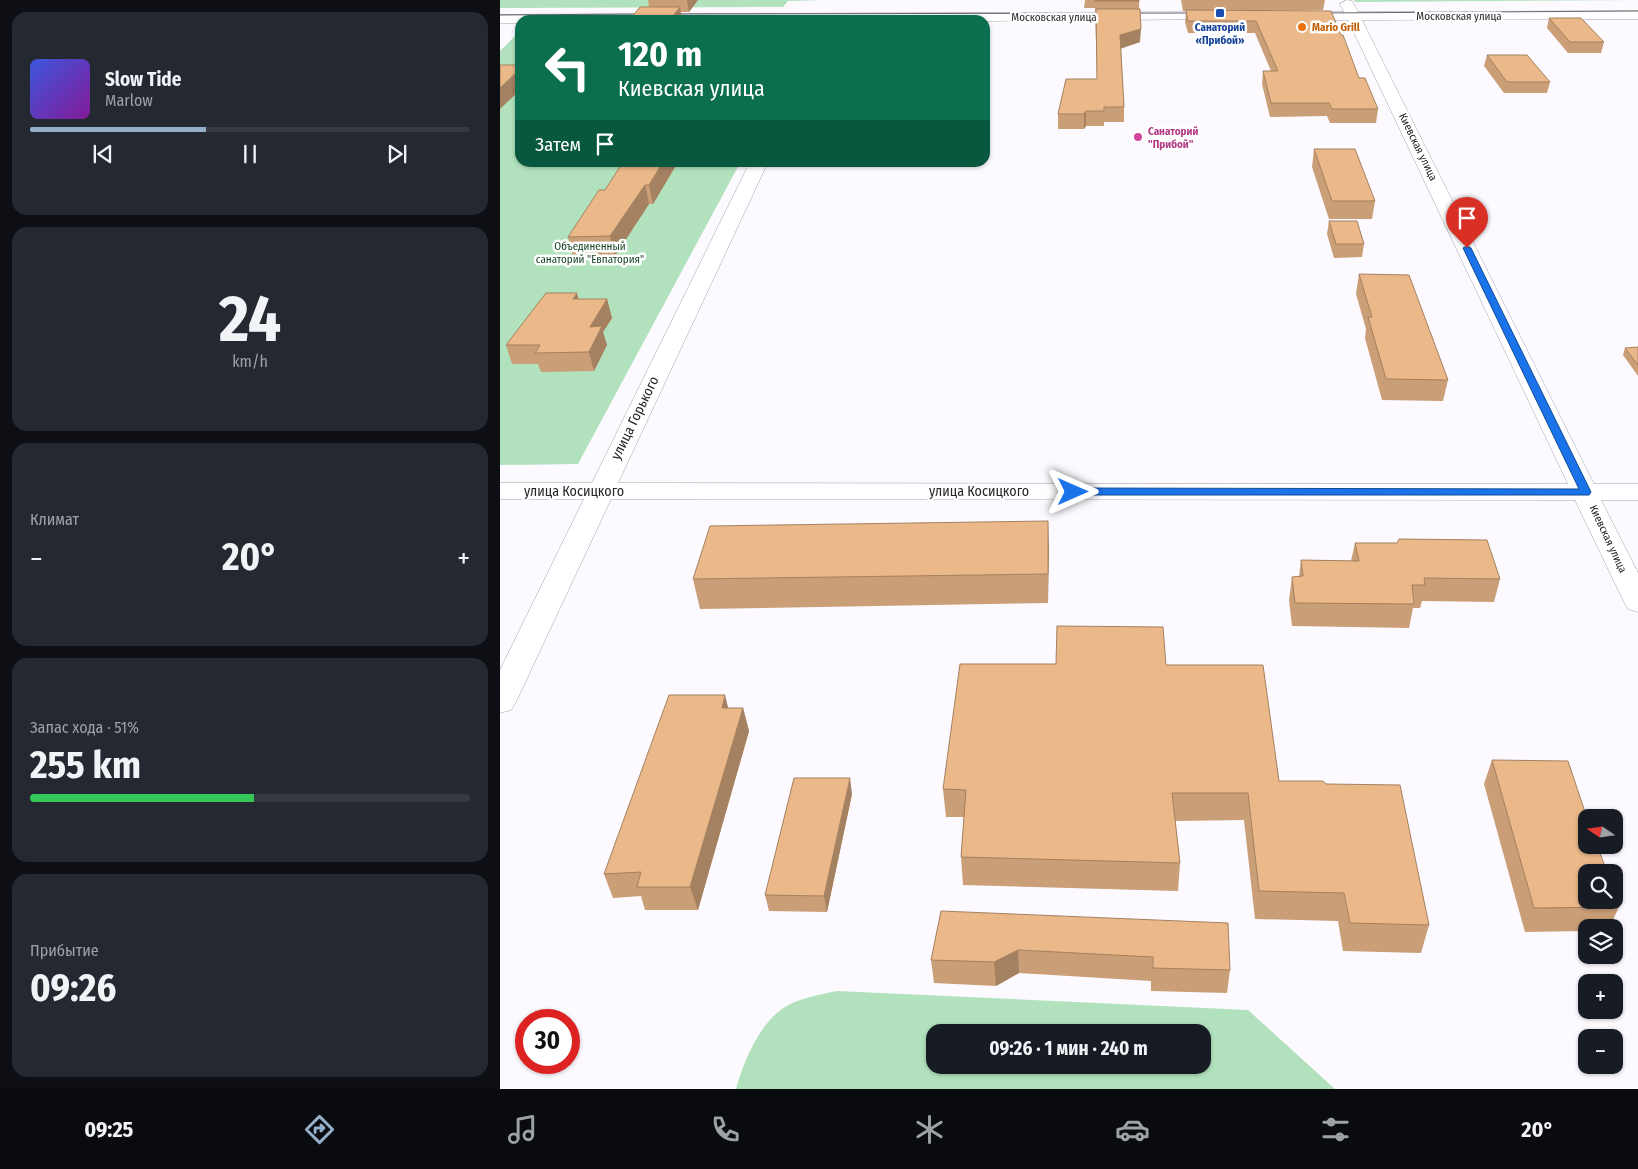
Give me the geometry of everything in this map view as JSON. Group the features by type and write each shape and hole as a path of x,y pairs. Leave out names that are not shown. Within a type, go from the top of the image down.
{"street":[{"path":"1004,18 1008,0"},
{"path":"1130,0 1132,17"},
{"path":"1213,0 1218,16"},
{"path":"840,15 847,5"},
{"name":"Московская улица","path":"1286,16 1350,8 1638,16"},
{"name":"Киевская улица","path":"1350,8 1638,602"},
{"name":"Московская улица","path":"990,18 1237,16"},
{"name":"Московская улица","path":"500,19 515,19"},
{"name":"улица Горького","path":"500,702 757,167"},
{"name":"улица Косицкого","path":"500,491 1638,492"}],"green space":[{"path":"500,0 823,0 788,1 783,7 500,8"},
{"path":"1354,0 1638,0 1355,2"},
{"name":"Объединенный санаторий \"Евпатория\"","path":"515,36 515,167 738,167 578,464 500,465 500,51"},
{"path":"837,991 1248,1010 1335,1089 736,1089 753,1045 766,1025 782,1009 808,997"}],"building":[{"path":"1139,0 1139,1 1095,1"},
{"path":"640,7 680,7 674,15 633,15"},
{"path":"1096,9 1140,9 1141,29 1120,35 1124,107 1104,107 1104,111 1086,111 1084,114 1058,114 1066,79 1097,79"},
{"path":"1186,10 1331,11 1341,35 1343,35 1359,78 1365,78 1378,109 1332,109 1329,103 1271,103 1263,71 1278,71 1256,21 1188,21"},
{"path":"1549,18 1581,18 1604,42 1570,42"},
{"path":"1487,55 1527,55 1550,82 1507,82"},
{"path":"500,65 515,65 515,74 500,88"},
{"path":"1314,149 1355,149 1375,201 1332,201"},
{"path":"620,167 660,167 649,185 645,185 610,236 568,237 599,190 605,190"},
{"path":"1329,221 1357,221 1364,244 1336,244"},
{"path":"1359,274 1409,275 1448,380 1386,379 1368,317 1372,317"},
{"path":"546,293 577,293 573,299 607,299 590,327 602,326 589,352 535,353 540,345 506,345"},
{"path":"1638,347 1638,365 1625,348"},
{"path":"1048,521 1048,574 693,579 710,526"},
{"path":"1399,539 1487,540 1500,579 1424,578 1425,585 1412,585 1414,604 1295,603 1292,577 1303,576 1301,560 1359,561 1355,543 1397,543"},
{"path":"1057,626 1163,627 1166,665 1263,665 1279,781 1400,785 1429,925 1350,923 1344,893 1259,891 1248,793 1172,793 1180,863 961,857 966,790 943,789 960,664 1056,664"},
{"path":"669,695 725,695 722,708 743,708 690,887 637,887 641,872 604,874"},
{"path":"1492,760 1568,761 1584,809 1578,809 1578,854 1600,854 1604,864 1578,864 1578,907 1534,908"},
{"path":"794,778 850,778 824,896 765,895"},
{"path":"941,911 1228,923 1230,970 1153,968 1153,957 1018,950 994,962 931,960"}],"tram line":[{"path":"1318,13 1638,11"},
{"path":"668,14 1201,13"},
{"path":"500,15 648,14"}],"place":[{"name":"Санаторий «Прибой»","path":"1220,13"},
{"name":"Mario Grill","path":"1302,27"},
{"name":"Санаторий \"Прибой\"","path":"1138,137"}],"route":[{"path":"1073,492 1586,492 1467,248"}]}
